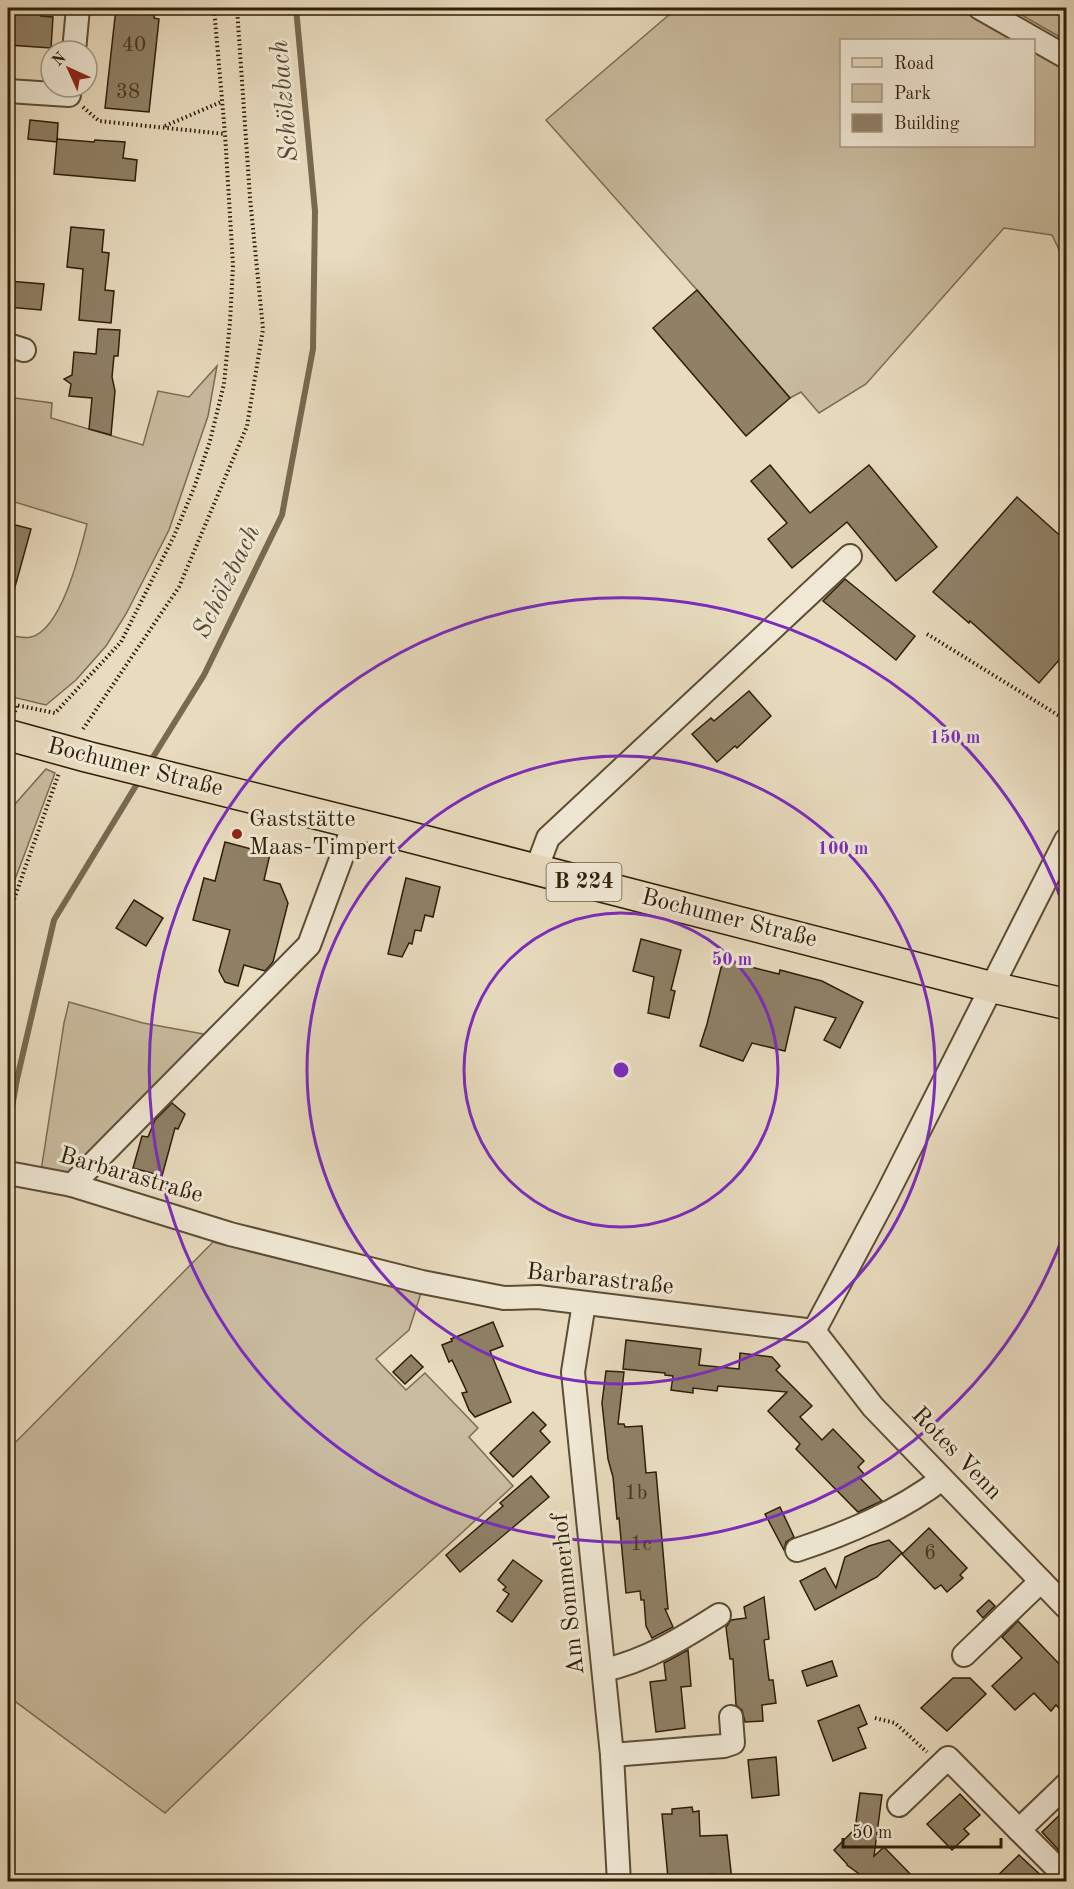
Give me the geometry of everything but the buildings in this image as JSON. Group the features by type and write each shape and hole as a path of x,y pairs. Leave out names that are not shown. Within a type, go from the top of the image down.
{"main road":[{"name":"Bochumer Straße","path":"9,735 73,758 177,780 1066,1004"}],"street":[{"path":"75,39 78,8"},
{"path":"980,8 1034,39"},
{"path":"1035,39 1066,57"},
{"path":"8,91 39,91"},
{"path":"536,870 548,838 850,556"},
{"path":"72,1185 309,945 354,824"},
{"path":"814,1331 892,1184 1066,840"},
{"name":"Barbarastraße","path":"8,1173 72,1185 230,1234 422,1282 504,1298 538,1297 814,1331"},
{"name":"Am Sommerhof","path":"584,1303 573,1372 612,1755 619,1881"},
{"name":"Rotes Venn","path":"814,1331 873,1407 1066,1607"},
{"path":"796,1550 836,1537 877,1519 942,1479"},
{"path":"964,1655 1041,1581"},
{"path":"604,1670 619,1667 653,1654 718,1615"},
{"path":"612,1755 724,1746 734,1743 731,1717"},
{"path":"898,1805 948,1758 1065,1876"},
{"path":"1019,1830 1066,1785"}],"path":[{"path":"8,702 54,713 121,642 174,536 210,441 224,384 233,265 214,8"},
{"path":"8,916 73,758 179,587 247,426 263,329 250,198 237,8"},
{"path":"77,99 99,121 225,134"},
{"path":"164,127 221,102"},
{"path":"927,634 1066,720"},
{"path":"9,735 16,705"},
{"path":"875,1718 895,1723 940,1765"}],"green space":[{"path":"677,8 959,8 1016,39 840,39 840,147 1035,147 1035,50 1066,69 1066,264 1052,235 1004,228 866,384 819,413 801,392 790,398 546,120"},
{"path":"1009,8 1066,8 1066,33 1060,37"},
{"path":"217,366 208,416 169,530 126,614 106,646 76,680 46,705 8,696 8,635 31,637 42,631 52,620 68,588 87,524 8,500 8,397 52,403 51,418 143,445 158,391 189,397"},
{"path":"46,769 55,773 8,898 8,812"},
{"path":"69,1002 143,1023 209,1035 72,1175 41,1171"},
{"path":"213,1242 421,1293 409,1330 376,1359 406,1390 425,1373 478,1428 469,1437 513,1486 364,1622 165,1813 8,1696 8,1450"}],"waterway":[{"name":"Schölzbach","path":"150,762 204,675 282,515 313,349 315,211 296,8"},
{"name":"Schölzbach","path":"8,1130 17,1079 54,920 140,779"}],"place":[{"name":"Gaststätte Maas-Timpert","path":"237,834"}]}
